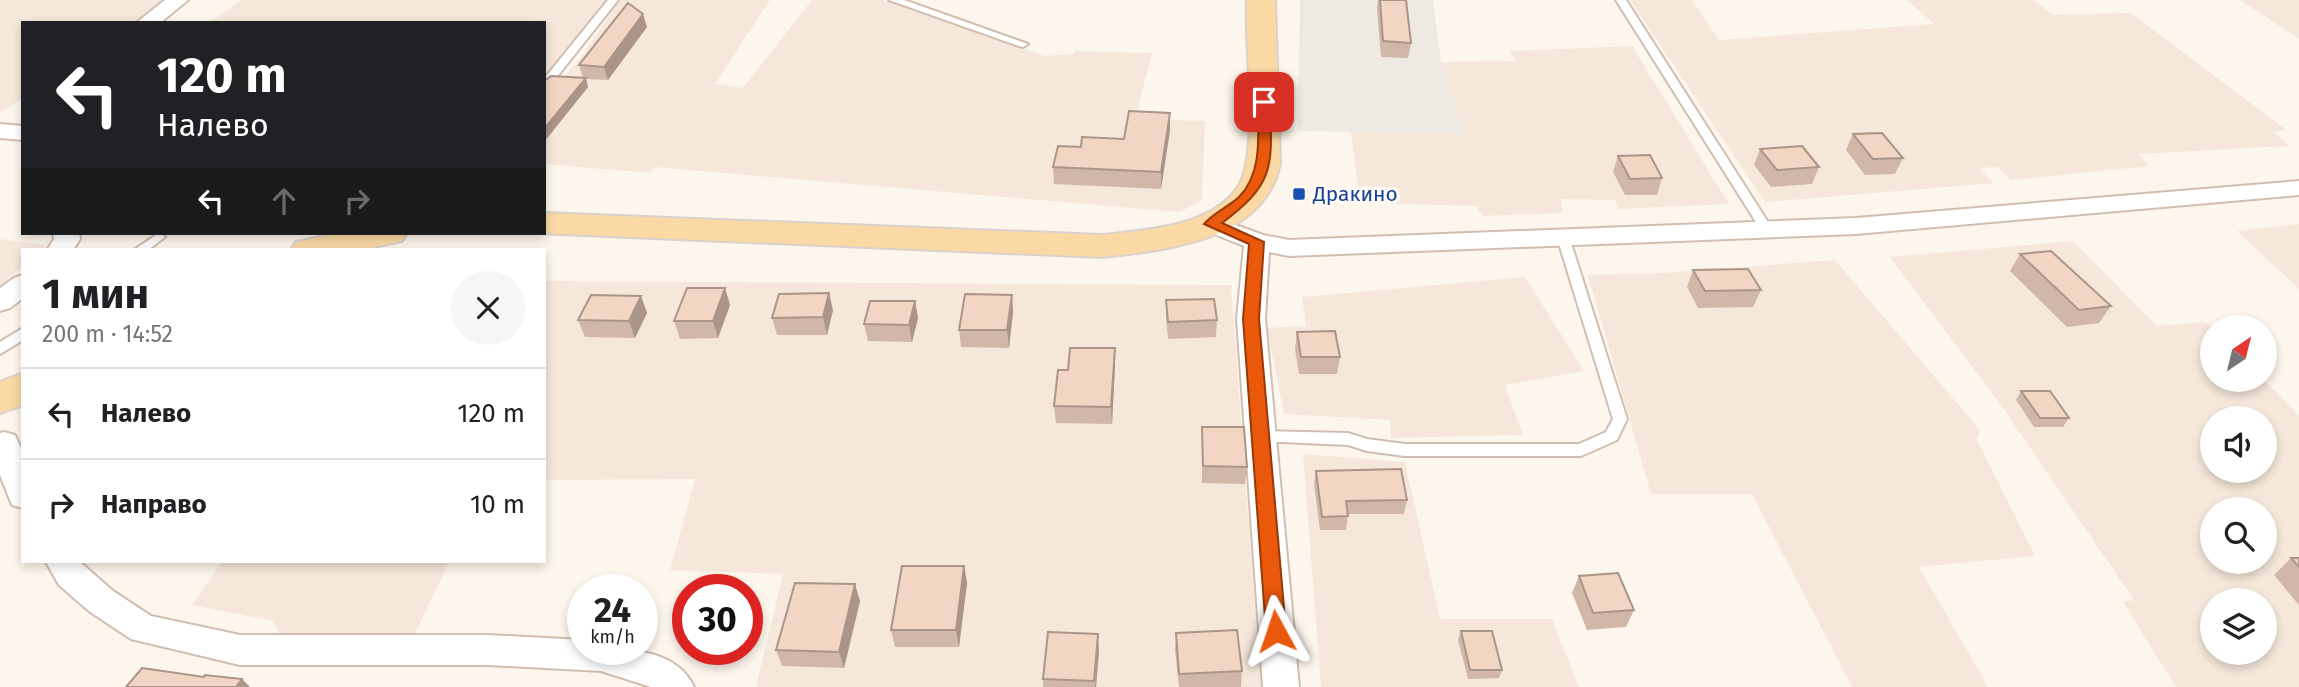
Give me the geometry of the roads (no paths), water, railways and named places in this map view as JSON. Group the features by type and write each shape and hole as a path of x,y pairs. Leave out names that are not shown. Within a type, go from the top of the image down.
{"main road":[{"path":"546,224 1102,246 1154,240 1211,224 1243,201 1258,183 1262,173 1265,145 1261,0"},
{"path":"319,248 380,235"},
{"path":"0,399 21,388"}],"street":[{"path":"149,21 178,0"},
{"path":"0,131 21,133"},
{"path":"1211,224 1257,242 1289,248 1856,226 2299,188"},
{"path":"1257,242 1251,319 1281,687"},
{"path":"0,302 21,286"},
{"path":"9,441 21,488"},
{"path":"63,563 71,575 101,601 143,629 240,650 488,650 601,656 660,673 676,687"}],"lane":[{"path":"546,83 612,0"},
{"path":"894,0 1023,44"},
{"path":"1621,0 1768,229"},
{"path":"143,248 159,237"},
{"path":"1261,437 1348,439 1367,446 1405,450 1581,450 1612,436 1620,419 1563,237"},
{"path":"0,349 21,334"}],"place":[{"name":"Дракино","path":"1299,194"}]}
